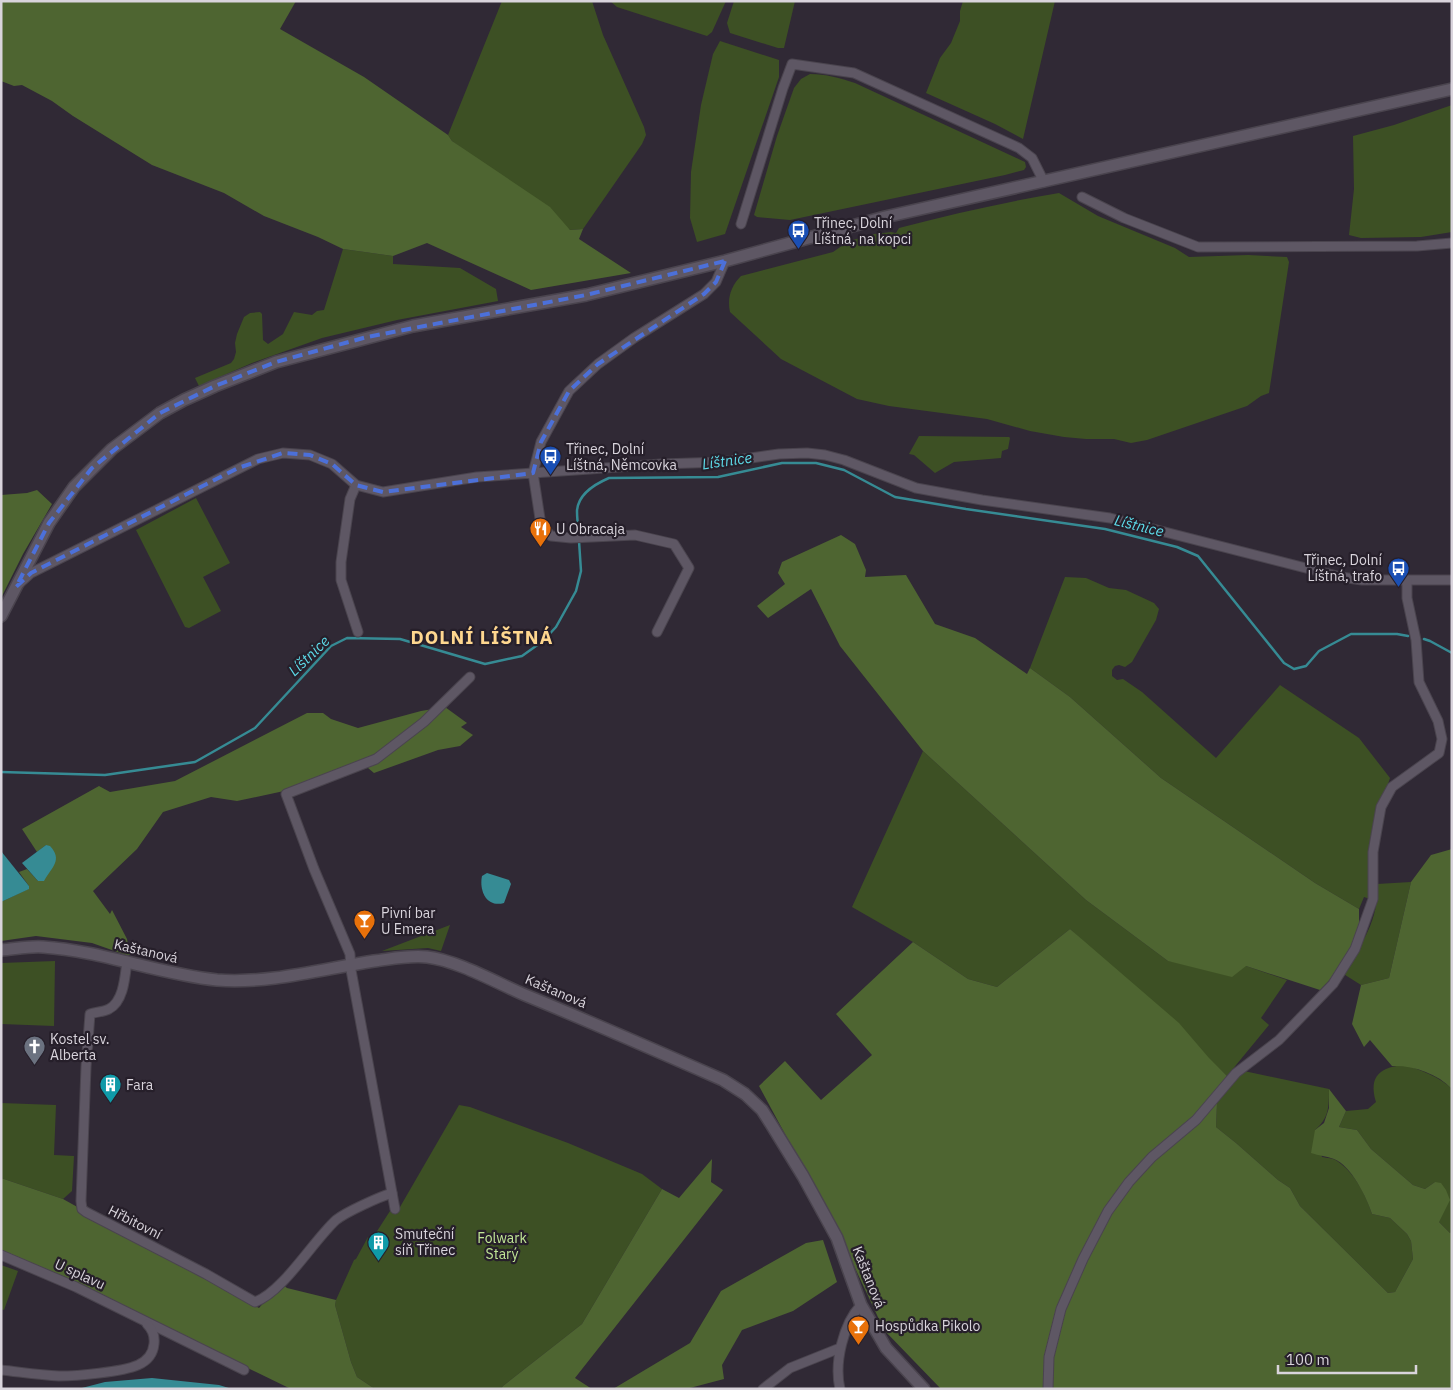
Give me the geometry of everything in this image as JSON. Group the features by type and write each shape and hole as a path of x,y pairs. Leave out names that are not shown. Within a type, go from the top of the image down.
{"street":[{"path":"741,224 792,64 854,73 1019,148 1032,158 1044,182"},
{"path":"1,616 49,523 70,493 112,448 160,413 215,386 276,362 367,337 460,316 586,295 725,262 885,217 1452,89"},
{"path":"1082,197 1124,218 1198,247 1417,246 1452,243"},
{"path":"657,632 689,568 674,544 635,535 571,538 551,536 541,525 532,473 541,442 569,391 605,359 634,338 704,294 716,282 725,262"},
{"path":"16,587 31,573 258,459 283,453 310,455 332,464 356,485 383,492 477,477 661,464 722,462 779,454 807,453 844,460 916,488 948,495 1110,518 1341,577 1408,582 1452,580"},
{"path":"356,485 350,499 341,562 341,580 358,632"},
{"path":"1048,1389 1049,1357 1061,1309 1083,1259 1108,1211 1129,1182 1152,1157 1196,1120 1236,1073 1280,1040 1318,1000 1333,984 1355,949 1373,899 1373,852 1381,806 1392,787 1439,753 1442,739 1438,721 1418,682 1416,640 1407,598 1408,582"},
{"path":"395,1209 350,965 350,954 314,869 286,794 376,759 424,722 470,677"},
{"name":"Kaštanová","path":"1,950 41,947 72,950 197,977 234,980 280,977 350,965 414,957 440,960 483,976 722,1080 745,1094 762,1110 803,1176 837,1238 861,1305 886,1348 924,1389"},
{"name":"Hřbitovní","path":"127,962 120,996 116,1004 107,1010 90,1014 86,1067 82,1209 206,1274 254,1302 262,1299 282,1281 337,1219 392,1192"},
{"name":"U splavu","path":"1,1255 76,1287 244,1370"},
{"path":"840,1389 840,1348 849,1325 861,1305"},
{"path":"1,1370 61,1376 85,1375 128,1368 148,1358 153,1350 152,1329 145,1322"},
{"path":"763,1389 790,1368 840,1348"}],"highlighted area":[{"path":"725,261 716,282 704,294 598,364 569,391 541,442 533,473 383,492 356,485 332,464 310,455 283,453 238,468 31,573 16,587 49,523 92,468 160,413 215,386 276,362 367,337 586,295"}],"green space":[{"path":"1,1 296,1 280,29 364,77 448,135 452,141 550,207 570,230 583,229 579,239 631,273 531,290 427,243 393,256 343,249 264,216 224,193 152,165 52,101 22,85 14,86 1,81"},
{"path":"502,1 592,1 603,35 644,127 646,135 642,144 583,229 570,230 452,141 448,135"},
{"path":"610,1 726,1 712,32 707,36 617,7"},
{"path":"734,1 795,1 784,48 778,48 730,33 727,23"},
{"path":"963,1 1055,1 1023,139 995,124 926,93 940,58 951,43 960,21"},
{"path":"720,41 779,60 779,77 725,234 697,242 690,218 691,172 701,105 713,54"},
{"path":"810,74 833,77 855,83 1025,162 1026,167 1024,170 1005,175 790,220 757,217 754,215 777,136 794,88 801,79"},
{"path":"1452,105 1452,232 1421,237 1361,238 1349,235 1354,189 1353,136 1394,125"},
{"path":"1059,193 1098,216 1175,248 1189,257 1248,255 1287,257 1289,262 1269,393 1247,406 1147,440 1131,443 1114,439 1064,437 1030,431 987,419 889,406 857,399 781,359 730,312 729,302 731,293 741,276 833,252 849,241 874,234 896,233 899,228 939,218"},
{"path":"343,249 393,256 393,264 460,268 496,289 498,301 397,320 322,338 252,363 199,386 195,378 231,363 234,359 237,334 244,317 250,313 260,312 262,314 263,340 268,344 283,334 294,312 312,315 317,311 324,310"},
{"path":"919,436 1010,438 1008,449 1002,451 1001,458 954,462 935,473 914,455 909,454"},
{"path":"37,490 52,504 23,554 1,598 1,495 27,493"},
{"path":"196,498 230,563 203,577 221,611 189,628 185,627 136,530"},
{"path":"841,535 855,544 866,570 865,577 906,575 935,624 975,638 1027,674 1030,668 1070,697 1161,778 1315,883 1359,909 1359,932 1338,971 1320,990 1246,966 1232,977 1168,961 1086,900 923,751 840,646 811,589 768,618 757,606 785,584 778,573 782,562"},
{"path":"1065,577 1086,578 1109,588 1126,590 1154,603 1159,609 1156,620 1132,662 1125,667 1115,666 1112,670 1112,676 1117,680 1123,679 1142,692 1216,758 1280,685 1359,738 1390,778 1376,819 1370,899 1364,897 1359,909 1315,883 1161,778 1070,697 1030,668"},
{"path":"445,707 467,723 461,727 473,735 460,746 438,750 374,773 362,763 284,791 237,801 211,797 163,812 137,849 93,891 110,914 112,910 127,939 130,955 92,943 36,936 1,941 1,902 28,889 29,886 19,872 27,869 38,881 46,845 37,852 22,829 99,786 110,792 175,781 307,713 323,713 331,719 358,728 421,711"},
{"path":"923,751 1086,900 1168,961 1246,966 1287,980 1261,1018 1269,1025 1227,1076 1070,929 997,987 968,979 913,942 852,907"},
{"path":"1452,849 1452,1089 1432,1074 1408,1067 1392,1066 1370,1040 1364,1047 1352,1024 1361,985 1389,978 1411,882 1431,855"},
{"path":"1411,882 1389,978 1361,985 1342,973 1362,942 1372,921 1377,897 1377,884"},
{"path":"450,925 441,951 428,948 382,951"},
{"path":"1070,929 1179,1023 1227,1076 1215,1095 1217,1103 1216,1127 1290,1188 1300,1206 1388,1293 1395,1292 1413,1259 1411,1241 1407,1234 1390,1218 1372,1214 1358,1183 1340,1162 1311,1153 1315,1130 1324,1123 1329,1108 1329,1089 1346,1111 1339,1127 1357,1130 1371,1149 1413,1185 1425,1189 1435,1182 1441,1183 1450,1200 1439,1222 1450,1233 1452,1231 1452,1389 941,1389 884,1330 840,1236 759,1086 785,1061 821,1100 872,1055 836,1014 913,942 968,979 997,987"},
{"path":"55,961 54,1026 1,1024 1,963"},
{"path":"1405,1065 1436,1077 1452,1089 1452,1231 1450,1233 1439,1222 1435,1182 1425,1189 1413,1185 1371,1149 1357,1130 1339,1127 1346,1111 1368,1109 1376,1102 1374,1085 1378,1074 1389,1068"},
{"path":"1244,1071 1329,1089 1326,1116 1315,1130 1322,1157 1334,1159 1349,1171 1359,1184 1372,1214 1390,1218 1407,1234 1411,1241 1413,1259 1395,1292 1388,1293 1300,1206 1290,1188 1216,1127 1217,1103"},
{"path":"1,1103 56,1105 54,1155 74,1156 72,1191 63,1199 1,1178"},
{"name":"Folwark Starý","path":"459,1105 470,1107 568,1143 642,1174 662,1189 582,1324 501,1389 375,1389 357,1377 335,1305 336,1300 354,1260 368,1237 372,1239 390,1211 400,1207"},
{"path":"712,1159 711,1182 723,1190 575,1378 592,1389 501,1389 582,1324 662,1189 679,1198"},
{"path":"1,1178 63,1199 259,1308 281,1283 287,1288 336,1300 335,1305 357,1377 375,1389 291,1389 1,1250"},
{"path":"823,1240 837,1282 793,1311 742,1330 722,1365 724,1379 686,1389 613,1389 690,1343 721,1291 806,1243"},
{"path":"1,1265 18,1271 4,1310 1,1309"}],"water":[{"path":"46,845 50,846 54,851 56,860 44,881 38,881 22,863"},
{"path":"1,851 29,886 29,889 1,902"},
{"path":"487,873 509,880 511,884 504,903 493,903 485,897 481,881 482,876"},
{"path":"152,1378 219,1385 232,1389 78,1389 105,1382"}],"waterway":[{"name":"Líštnice","path":"579,535 577,511 580,500 588,490 609,478 718,477 782,463 816,463 844,470 895,497 1105,529 1177,547 1198,556 1284,663 1294,669 1306,666 1319,651 1351,634 1397,634 1408,636"},
{"name":"Líštnice","path":"1,772 105,775 195,762 255,728 331,646 347,638 400,639 485,664 522,656 543,641 556,627 576,591 581,571 579,541"},
{"name":"Líštnice","path":"1424,639 1452,653"}],"place":[{"name":"Třinec, Dolní Líštná, na kopci","path":"798,250"},
{"name":"Třinec, Dolní Líštná, Němcovka","path":"550,476"},
{"name":"U Obracaja","path":"540,548"},
{"name":"Třinec, Dolní Líštná, trafo","path":"1398,587"},
{"name":"Pivní bar U Emera","path":"365,940"},
{"name":"Kostel sv. Alberta","path":"34,1066"},
{"name":"Fara","path":"110,1104"},
{"name":"Smuteční síň Třinec","path":"379,1261"},
{"name":"Hospůdka Pikolo","path":"859,1345"}],"district":[{"name":"DOLNÍ LÍŠTNÁ","path":"482,637"}]}
